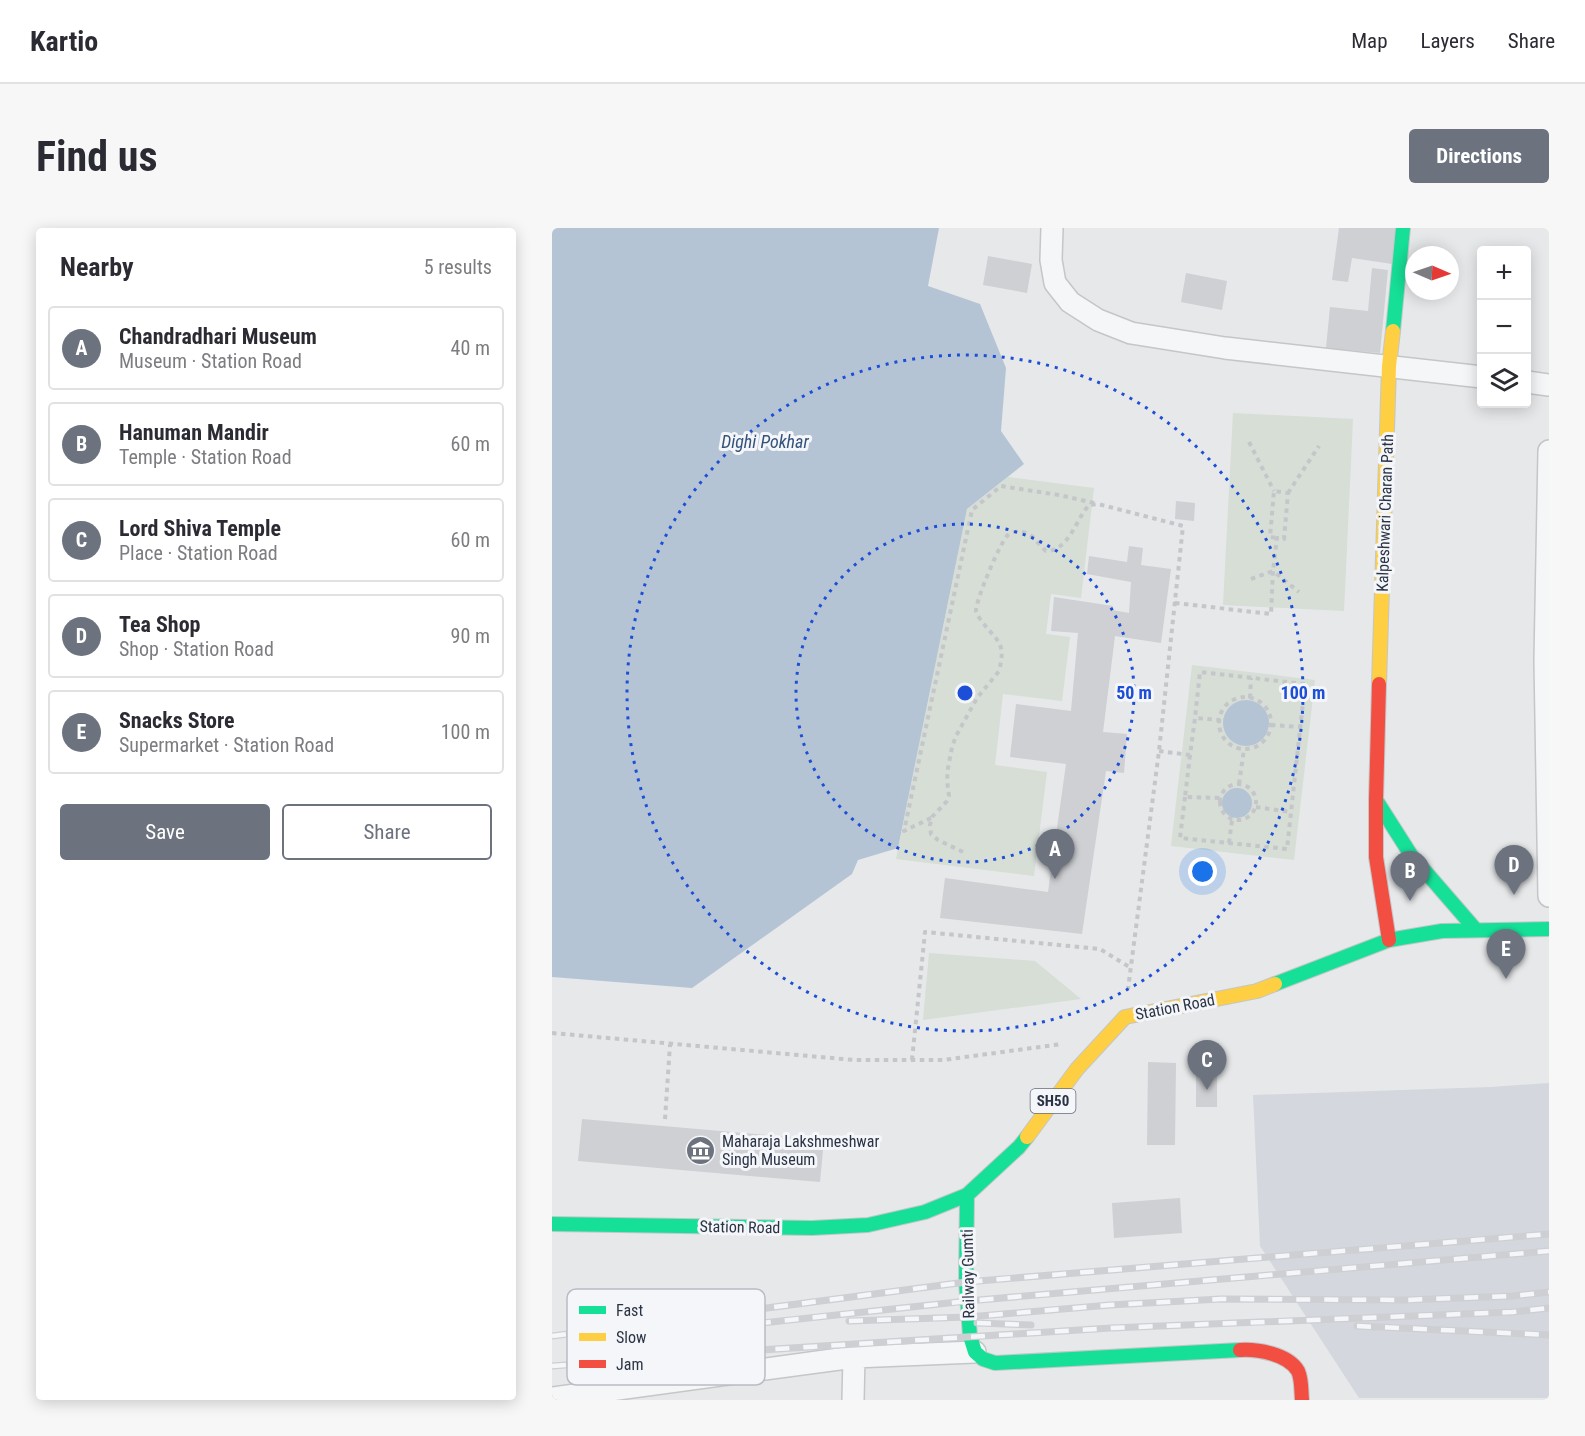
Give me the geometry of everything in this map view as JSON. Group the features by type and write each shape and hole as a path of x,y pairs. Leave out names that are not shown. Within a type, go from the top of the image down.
{"street":[{"path":"1052,228 1051,260 1055,283 1070,302 1098,320 1131,333 1225,348 1477,376"},
{"name":"Kalpeshwari Charan Path","path":"1389,940 1376,857 1376,800 1389,366 1403,228"},
{"path":"1531,383 1549,385"},
{"path":"1549,451 1545,660 1549,896"},
{"path":"1376,800 1411,855 1476,930"},
{"name":"Station Road","path":"552,1224 812,1228 868,1225 925,1212 967,1195 1018,1147 1077,1069 1125,1017 1257,991 1389,940 1442,931 1549,929"},
{"name":"Railway Gumti","path":"967,1195 967,1301 970,1336 975,1352"},
{"path":"765,1369 854,1357 975,1352 983,1359 994,1363 1248,1350 1279,1356 1294,1365 1301,1379 1302,1400"},
{"path":"853,1400 854,1357"},
{"path":"552,1398 648,1385"}],"path":[{"path":"1249,442 1274,491 1270,537 1277,538 1284,538 1288,493 1319,446"},
{"path":"1098,504 1089,505 1083,511 1057,549 1046,550 1030,534 1019,531 1007,535 1002,542 976,610 978,616 999,640 1002,652 999,671 971,707 956,736 948,768 949,796 947,801 932,817 904,831 972,510 1001,486 1059,495 1098,504 1183,526 1159,751 1125,1017"},
{"path":"1274,491 1288,493"},
{"path":"1175,603 1271,614 1277,538"},
{"path":"1251,579 1273,571"},
{"path":"1273,571 1299,592"},
{"path":"1200,672 1305,684 1287,849 1180,838 1195,718 1200,672"},
{"path":"1250,698 1251,678"},
{"path":"1250,698 1257,700 1268,710 1271,725 1263,742 1251,749 1244,749 1226,740 1222,734 1220,720 1222,713 1231,702 1250,698"},
{"path":"1195,718 1220,720"},
{"path":"1271,725 1300,727"},
{"path":"1239,784 1244,749"},
{"path":"1159,751 1190,755"},
{"path":"1239,784 1252,790 1256,796 1256,807 1251,815 1239,821 1226,817 1222,812 1220,798 1227,787 1239,784"},
{"path":"1185,797 1220,798"},
{"path":"1256,807 1291,812"},
{"path":"932,817 931,834 963,852"},
{"path":"1230,843 1232,820"},
{"path":"912,1060 925,932 1100,949 1131,968"},
{"path":"552,1034 854,1060 943,1060 1070,1043"},
{"path":"665,1119 670,1045"}],"shaded area":[{"path":"1233,413 1353,419 1344,611 1223,605"},
{"path":"1008,477 1094,488 1081,598 1051,594 1046,634 1070,637 1062,701 1003,694 995,765 1047,772 1034,876 896,859 967,509"},
{"path":"1192,665 1315,680 1294,860 1171,846"},
{"path":"929,953 1035,961 1081,999 923,1020"},
{"path":"1549,1083 1549,1398 1359,1398 1260,1246 1253,1095"}],"water":[{"name":"Dighi Pokhar","path":"552,228 939,228 928,286 980,304 1006,368 1001,431 1024,464 967,509 898,848 858,860 852,874 692,988 552,977"},
{"path":"1246,700 1262,707 1269,723 1262,739 1246,746 1230,739 1223,723 1230,707"},
{"path":"1237,788 1243,789 1251,797 1251,809 1243,817 1237,818 1231,817 1223,809 1222,803 1223,797 1231,789"}],"building":[{"path":"1339,228 1397,228 1392,264 1352,258 1348,282 1332,280"},
{"path":"988,256 1032,264 1027,293 983,285"},
{"path":"1372,268 1388,270 1380,353 1326,348 1330,307 1368,311"},
{"path":"1186,273 1227,281 1222,310 1181,302"},
{"path":"1176,501 1195,503 1194,521 1175,519"},
{"path":"1129,546 1143,548 1141,565 1171,569 1161,643 1115,636 1103,732 1127,734 1124,773 1106,771 1082,934 940,918 945,878 1048,892 1066,764 1010,757 1016,704 1071,711 1078,633 1051,631 1054,597 1113,606 1112,610 1129,613 1131,582 1087,574 1089,556 1127,562"},
{"path":"1148,1062 1176,1063 1175,1145 1147,1145"},
{"path":"1196,1072 1217,1072 1217,1107 1196,1107"},
{"path":"582,1119 824,1140 820,1182 578,1161"},
{"path":"1180,1198 1182,1233 1114,1238 1112,1203"}],"railway":[{"path":"765,1308 966,1282 1549,1234"},
{"path":"765,1323 967,1301 1549,1251"},
{"path":"849,1321 968,1317 1110,1305 1221,1299 1405,1300 1513,1296 1549,1292"},
{"path":"765,1350 1111,1328 1513,1312 1549,1308"},
{"path":"977,1323 1031,1325"},
{"path":"1357,1326 1549,1335"},
{"path":"552,1336 567,1334"},
{"path":"552,1366 567,1365"}],"traffic: fast":[{"path":"1393,331 1403,228"},
{"path":"1376,800 1411,855 1476,930"},
{"path":"1275,984 1389,940 1442,931 1549,929"},
{"path":"552,1224 812,1228 868,1225 925,1212 967,1195 1027,1137"},
{"path":"967,1195 966,1282 970,1336 975,1352 983,1359 995,1363 1240,1350"}],"traffic: slow":[{"path":"1379,684 1389,366 1393,331"},
{"path":"1027,1137 1077,1069 1125,1017 1257,991 1275,984"}],"traffic: jam":[{"path":"1379,684 1376,857 1389,940"},
{"path":"1240,1350 1255,1350 1287,1360 1298,1371 1302,1400"}],"place":[{"name":"Chandradhari Museum","path":"1055,879"},
{"name":"Tea Shop","path":"1514,895"},
{"name":"Hanuman Mandir","path":"1410,901"},
{"name":"Snacks Store","path":"1506,979"},
{"name":"Lord Shiva Temple","path":"1207,1090"},
{"name":"Maharaja Lakshmeshwar Singh Museum","path":"701,1150"}]}
